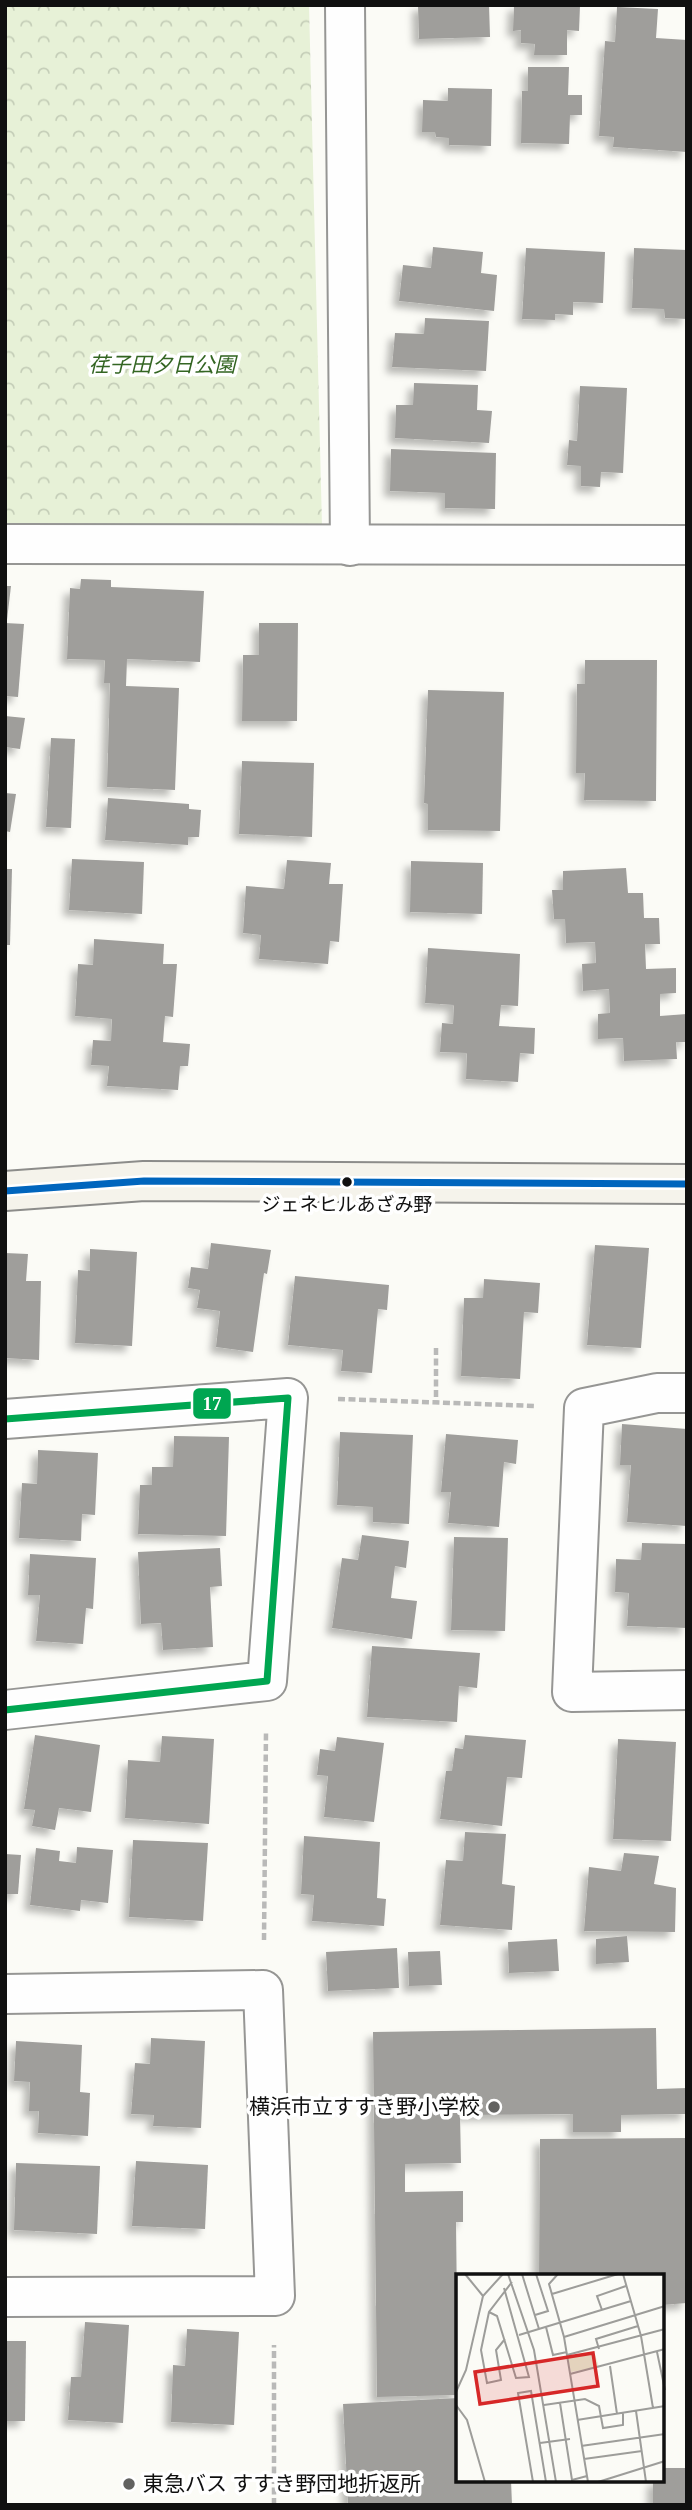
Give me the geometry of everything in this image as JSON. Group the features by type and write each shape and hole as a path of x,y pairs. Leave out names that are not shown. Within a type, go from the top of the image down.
{"street":[{"path":"345,5 350,546"},
{"path":"5,544 687,545"},
{"path":"5,1191 144,1181 687,1184"},
{"path":"687,1393 657,1394 584,1408 572,1692 687,1690"},
{"path":"5,1419 288,1398 267,1681 5,1710"},
{"path":"5,1994 263,1990 275,2296 5,2297"}],"path":[{"path":"436,1348 436,1403"},
{"path":"288,1398 584,1408"},
{"path":"264,1929 266,1768"},
{"path":"274,2505 275,2296"}],"green space":[{"name":"荏子田夕日公園","path":"5,5 309,5 322,526 5,523"}],"building":[{"path":"418,5 489,5 490,37 419,39"},
{"path":"514,5 580,6 579,31 567,30 567,55 534,55 535,44 521,43 521,30 513,31"},
{"path":"617,7 658,9 656,38 687,40 687,152 613,147 614,137 599,136 605,41 615,42"},
{"path":"528,67 569,67 568,95 582,95 582,115 570,115 569,144 521,143 522,91 528,91"},
{"path":"448,88 492,89 491,146 449,145 449,138 436,137 435,132 422,132 423,100 448,101"},
{"path":"433,247 483,252 481,273 497,275 494,311 399,301 403,265 431,268"},
{"path":"526,248 605,252 603,303 573,302 573,315 555,314 555,320 522,319"},
{"path":"634,248 687,250 687,319 665,318 664,309 632,308"},
{"path":"425,318 489,321 486,371 392,367 395,333 424,334"},
{"path":"414,383 478,385 477,410 492,411 489,443 395,438 396,405 413,405"},
{"path":"580,386 627,388 623,473 601,472 600,487 581,486 581,466 567,465 569,440 577,441"},
{"path":"391,449 496,453 495,509 445,508 445,493 390,491"},
{"path":"81,579 111,580 111,587 204,591 200,662 127,659 126,686 179,688 175,790 107,787 110,683 104,683 105,660 67,659 70,588 80,589"},
{"path":"5,586 11,586 7,620 5,620"},
{"path":"5,623 24,624 18,697 5,696"},
{"path":"259,623 298,623 297,721 242,721 243,655 259,655"},
{"path":"585,660 657,660 656,801 584,800 585,773 576,773 577,684 585,684"},
{"path":"428,690 504,692 500,831 428,830 428,804 424,803"},
{"path":"5,716 25,718 20,749 5,747"},
{"path":"51,738 75,739 71,828 46,827"},
{"path":"242,761 314,763 312,837 239,834"},
{"path":"5,793 16,794 10,832 5,831"},
{"path":"108,798 189,804 189,809 201,810 199,837 188,837 188,845 105,840"},
{"path":"72,859 144,862 142,914 69,910"},
{"path":"287,860 331,863 329,884 343,884 339,942 330,941 328,964 259,959 261,935 243,933 246,886 284,889"},
{"path":"411,861 483,863 482,914 410,912"},
{"path":"626,868 628,893 643,893 644,918 659,918 660,944 645,944 646,969 676,968 676,993 660,994 660,1016 687,1014 687,1042 676,1042 677,1059 624,1061 623,1038 598,1039 598,1014 610,1013 609,989 583,991 582,964 596,963 595,942 566,943 565,919 554,919 552,890 563,890 563,871"},
{"path":"5,869 12,869 10,945 5,945"},
{"path":"94,939 164,944 163,964 177,964 173,1017 165,1016 163,1042 190,1044 188,1066 180,1066 178,1090 107,1086 109,1066 91,1065 93,1040 111,1041 112,1019 75,1016 78,964 93,965"},
{"path":"428,948 520,954 518,1006 501,1005 499,1026 535,1028 534,1054 520,1053 518,1082 466,1079 467,1053 440,1052 442,1023 453,1024 454,1005 425,1003"},
{"path":"211,1243 271,1250 267,1274 264,1273 253,1352 216,1347 220,1311 197,1308 200,1290 188,1288 191,1267 208,1269"},
{"path":"595,1245 649,1248 641,1348 587,1345"},
{"path":"90,1249 137,1252 132,1346 75,1343 78,1270 90,1271"},
{"path":"5,1253 28,1254 26,1281 41,1281 39,1360 5,1358"},
{"path":"295,1276 389,1285 387,1310 378,1309 372,1373 341,1371 343,1350 288,1345"},
{"path":"484,1279 540,1283 538,1313 524,1312 520,1379 461,1376 464,1298 483,1298"},
{"path":"622,1424 687,1429 687,1526 627,1522 631,1465 620,1465"},
{"path":"340,1432 413,1435 409,1524 373,1522 373,1507 337,1505"},
{"path":"446,1434 518,1440 516,1464 504,1462 499,1527 448,1523 451,1492 441,1492"},
{"path":"174,1436 229,1437 226,1536 138,1534 140,1485 152,1485 152,1467 173,1467"},
{"path":"38,1450 98,1453 95,1515 82,1514 81,1541 19,1538 22,1483 37,1484"},
{"path":"362,1535 409,1541 406,1568 395,1566 391,1598 417,1601 412,1639 332,1628 342,1558 358,1560"},
{"path":"454,1537 508,1538 505,1631 451,1630"},
{"path":"642,1543 687,1544 687,1628 627,1626 629,1593 615,1592 616,1559 641,1560"},
{"path":"220,1548 222,1586 210,1587 213,1647 163,1650 161,1623 141,1624 138,1552"},
{"path":"30,1554 96,1558 93,1609 86,1608 83,1644 36,1641 40,1595 28,1595"},
{"path":"372,1646 480,1653 477,1688 459,1686 457,1722 367,1717"},
{"path":"35,1735 100,1745 91,1812 59,1808 55,1830 32,1826 35,1810 24,1809"},
{"path":"465,1735 526,1740 522,1778 507,1777 502,1826 440,1819 446,1771 452,1771 455,1748 463,1749"},
{"path":"162,1736 214,1739 209,1824 125,1818 128,1760 160,1762"},
{"path":"337,1737 384,1743 374,1822 324,1817 328,1776 317,1775 320,1749 335,1751"},
{"path":"618,1739 676,1742 671,1841 613,1839"},
{"path":"465,1832 506,1834 502,1884 515,1886 512,1930 440,1925 446,1860 463,1861"},
{"path":"304,1836 380,1842 377,1898 386,1899 384,1926 312,1921 314,1895 301,1894"},
{"path":"133,1840 208,1843 203,1921 129,1917"},
{"path":"77,1847 113,1850 108,1903 81,1900 80,1911 30,1905 36,1848 60,1851 59,1861 76,1863"},
{"path":"624,1853 659,1856 654,1884 676,1888 675,1932 584,1931 589,1867 621,1871"},
{"path":"5,1854 21,1855 18,1894 5,1894"},
{"path":"627,1936 629,1962 596,1964 596,1939"},
{"path":"557,1939 559,1971 509,1973 508,1942"},
{"path":"397,1948 399,1988 328,1991 326,1952"},
{"path":"440,1951 442,1985 409,1986 408,1952"},
{"path":"656,2028 657,2089 687,2088 687,2114 621,2115 621,2132 573,2132 573,2114 460,2115 461,2163 405,2164 405,2192 463,2191 463,2222 456,2222 456,2395 377,2397 373,2032"},
{"path":"151,2038 205,2041 201,2128 153,2126 154,2115 131,2114 135,2063 150,2064"},
{"path":"16,2041 82,2045 80,2092 90,2093 88,2136 38,2133 39,2111 29,2111 30,2082 14,2081"},
{"path":"687,2138 687,2303 664,2305 664,2274 539,2274 540,2139"},
{"path":"136,2161 208,2165 205,2229 132,2226"},
{"path":"16,2163 100,2166 97,2234 14,2230"},
{"path":"85,2322 129,2325 123,2423 68,2420 71,2377 81,2377"},
{"path":"187,2329 239,2332 234,2425 171,2422 173,2365 185,2366"},
{"path":"5,2341 26,2341 25,2421 5,2421"},
{"path":"456,2398 456,2482 511,2482 512,2505 348,2505 343,2404"},
{"path":"664,2468 687,2468 687,2505 653,2505 653,2482 664,2482"}],"transit line":[{"path":"5,1191 144,1181 687,1184"},
{"name":"17","path":"5,1419 288,1398 267,1681 5,1710"}],"place":[{"name":"ジェネヒルあざみ野","path":"347,1182"},
{"name":"横浜市立すすき野小学校","path":"494,2107"},
{"name":"東急バス すすき野団地折返所","path":"129,2484"}]}
